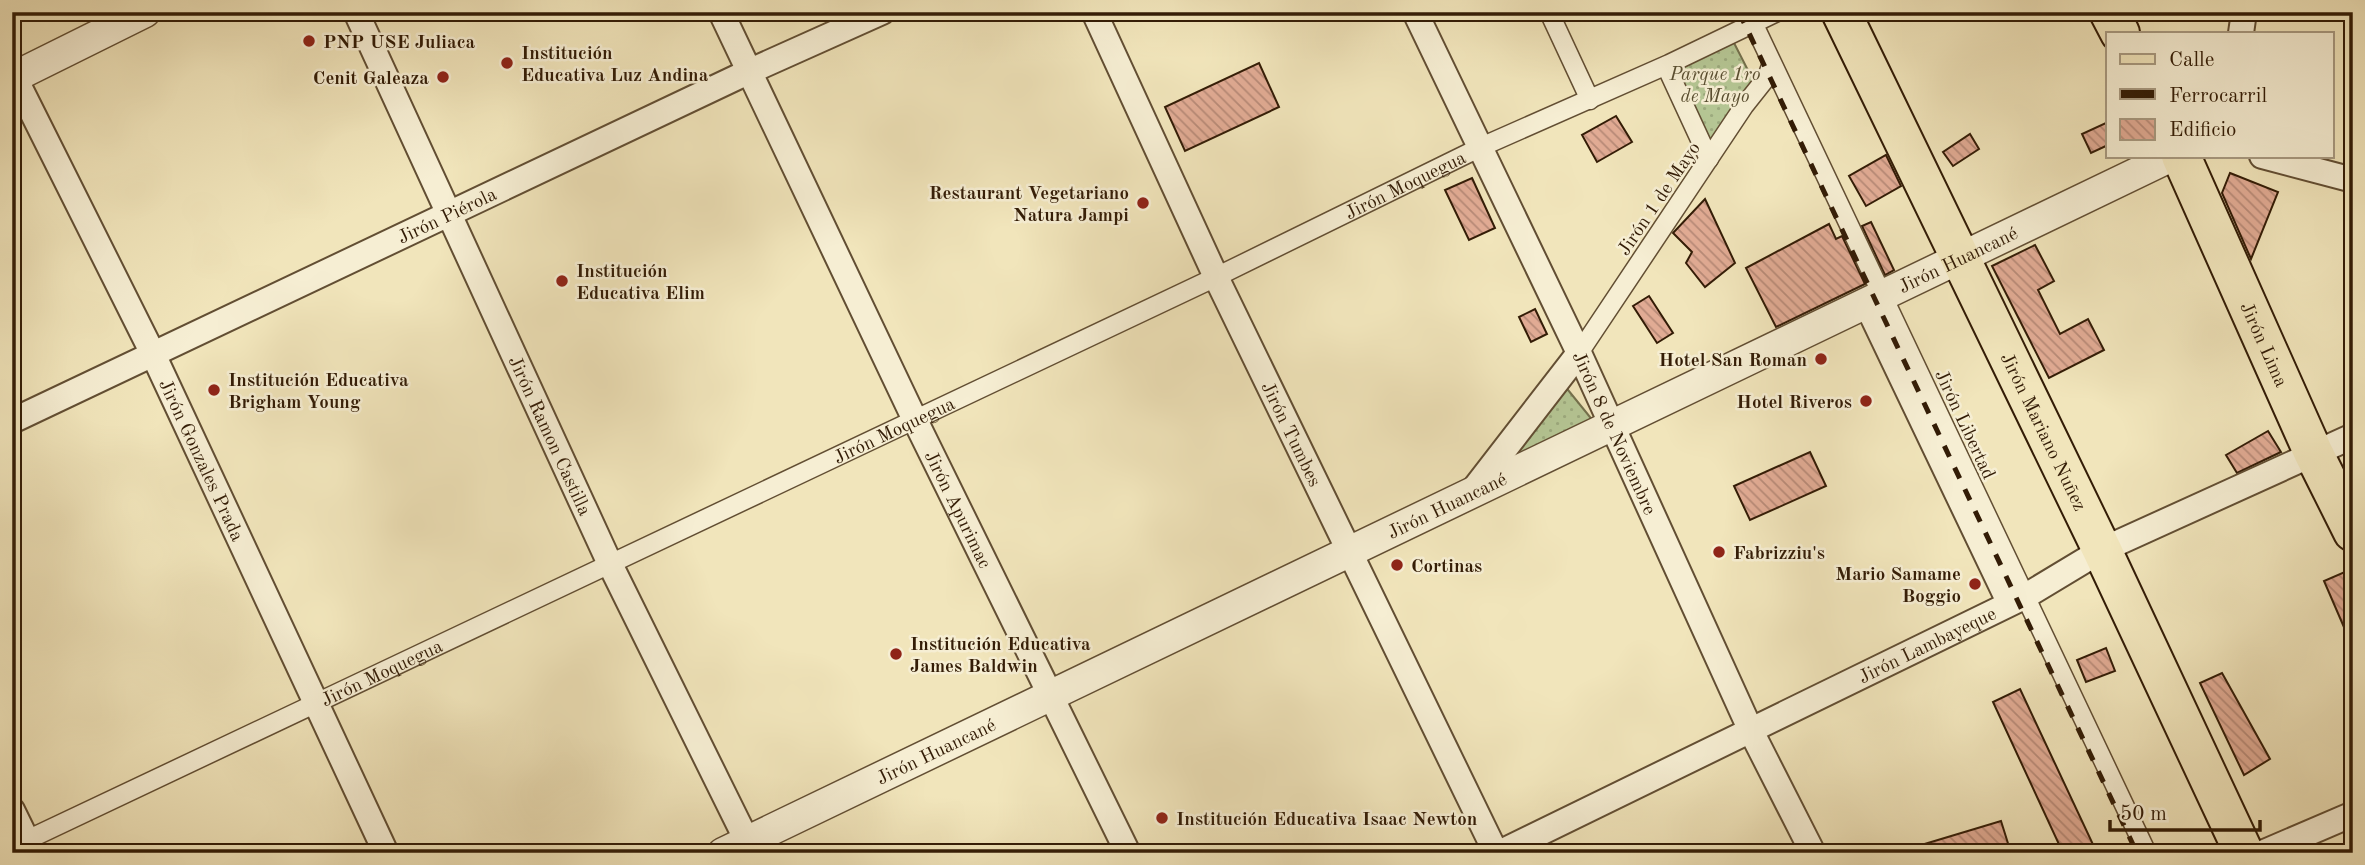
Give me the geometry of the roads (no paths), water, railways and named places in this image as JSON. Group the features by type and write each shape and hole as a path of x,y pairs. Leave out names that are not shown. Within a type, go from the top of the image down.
{"main road":[{"name":"Jirón Mariano Nuñez","path":"1841,12 1958,258 2102,550 2244,853"},
{"path":"2109,12 2119,32"},
{"name":"Jirón Lima","path":"2183,158 2312,452 2353,532"}],"street":[{"path":"13,76 145,12"},
{"name":"Jirón Ramon Castilla","path":"356,12 741,849"},
{"name":"Jirón Apurimac","path":"721,12 915,419 1053,694 1128,853"},
{"name":"Jirón Piérola","path":"12,421 748,72 882,12"},
{"name":"Jirón Tumbes","path":"1094,12 1216,277 1352,550 1498,853"},
{"name":"Jirón 8 de Noviembre","path":"1415,12 1579,354 1751,731 1813,853"},
{"path":"1549,12 1590,100"},
{"name":"Jirón Moquegua","path":"24,847 316,703 1216,277 1481,148 1666,66 1750,18 1777,12"},
{"path":"2241,32 2244,12"},
{"path":"1750,18 1874,299 2017,599 2147,853"},
{"path":"1666,66 1709,159"},
{"name":"Jirón 1 de Mayo","path":"1579,354 1767,77 1771,66"},
{"name":"Jirón Gonzales Prada","path":"13,76 153,354 386,853"},
{"name":"Jirón Huancané","path":"741,849 1053,694 2168,158"},
{"path":"2270,158 2353,180"},
{"path":"1470,494 1579,354"},
{"name":"Jirón Lambayeque","path":"1498,853 2017,599 2102,550 2312,452 2353,436"},
{"path":"12,810 24,847"},
{"path":"2262,853 2353,814"}],"railway":[{"path":"1739,12 2137,853"}],"place":[{"name":"PNP USE Juliaca","path":"309,41"},
{"name":"Institución Educativa Luz Andina","path":"507,63"},
{"name":"Cenit Galeaza","path":"443,77"},
{"name":"Restaurant Vegetariano Natura Jampi","path":"1143,203"},
{"name":"Institución Educativa Elim","path":"562,281"},
{"name":"Hotel San Roman","path":"1821,359"},
{"name":"Institución Educativa Brigham Young","path":"214,390"},
{"name":"Hotel Riveros","path":"1866,401"},
{"name":"Fabrizziu's","path":"1719,552"},
{"name":"Cortinas","path":"1397,565"},
{"name":"Mario Samame Boggio","path":"1975,584"},
{"name":"Institución Educativa James Baldwin","path":"896,654"},
{"name":"Institución Educativa Isaac Newton","path":"1162,818"}],"park label":[{"name":"Parque 1ro de Mayo","path":"1715,84"}]}
